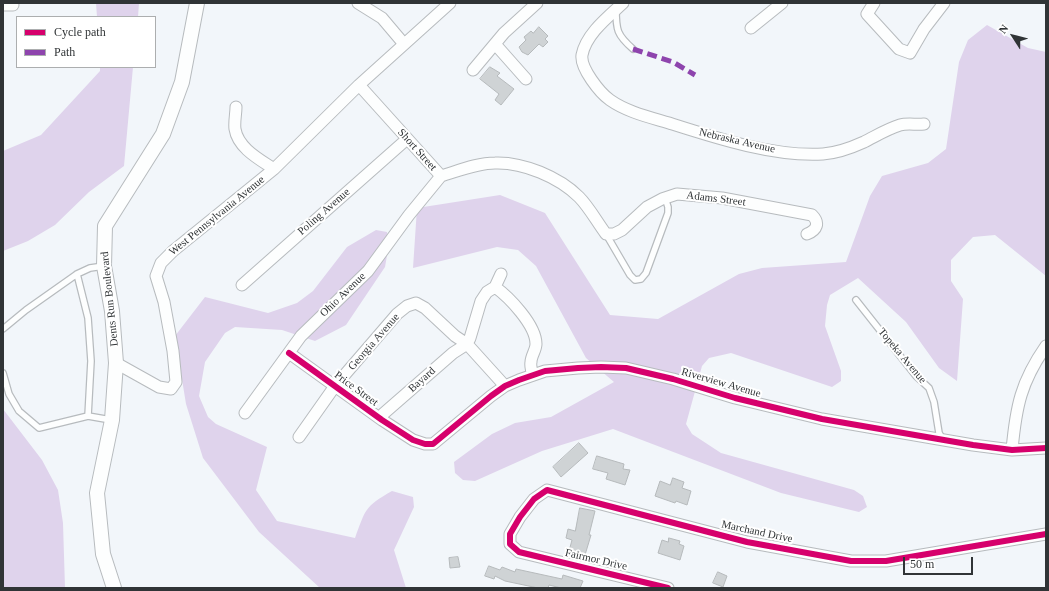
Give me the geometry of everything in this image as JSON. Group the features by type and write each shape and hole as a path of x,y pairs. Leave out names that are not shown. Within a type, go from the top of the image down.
{"street":[{"name":"Dents Run Boulevard","path":"114,588 103,554 97,493 112,420 116,363 112,311 104,266 105,226 163,134 182,82 197,3"},
{"path":"358,3 382,18 404,44"},
{"name":"West Pennsylvania Avenue","path":"116,363 159,387 171,389 176,382 173,351 164,302 156,276 161,262 274,169 359,85 450,3"},
{"path":"473,70 504,33 538,3"},
{"path":"751,28 782,3"},
{"path":"874,3 867,14 898,49 910,53 924,29 944,3"},
{"name":"Nebraska Avenue","path":"619,6 594,30 582,56 583,64 593,82 609,100 630,111 725,140 775,151 810,154 825,154 863,143 885,131 901,125 924,124"},
{"path":"495,44 526,79"},
{"name":"Short Street","path":"359,85 441,176 494,163 517,165 538,171 553,177 568,187 580,198 606,234"},
{"path":"236,107 235,128 239,139 246,149 274,169"},
{"name":"Poling Avenue","path":"242,285 407,139"},
{"name":"Ohio Avenue","path":"245,413 301,336 368,271 409,215 441,176"},
{"name":"Adams Street","path":"606,234 614,234 618,232 647,207 677,194 722,198 812,215 818,224 815,229 807,234"},
{"path":"501,274 495,287 487,292 481,301 472,334 467,344 505,386"},
{"path":"495,287 505,294 525,318 536,337 536,346 531,361 532,374"},
{"name":"Georgia Avenue","path":"299,437 335,386 397,314 407,306 416,303 424,308 455,336 467,344"},
{"name":"Bayard","path":"382,420 383,414 421,380 453,353 467,344"},
{"path":"1012,450 1015,419 1022,390 1033,365 1046,346"},
{"name":"Price Street","path":"289,353 382,420 413,440"},
{"name":"Riverview Avenue","path":"413,440 425,444 433,444 475,407 505,386 532,374 545,371 578,368 626,368 672,379 735,398 822,419 973,446 1012,450 1046,448"},
{"name":"Marchand Drive","path":"519,552 510,544 510,534 520,517 534,499 548,490 748,542 851,561 886,561 1046,534"},
{"name":"Fairmor Drive","path":"519,552 668,588"}],"lane":[{"path":"619,6 616,26 622,40 633,49"},
{"path":"606,234 630,275 635,280 641,279 646,273 668,213 665,198"},
{"path":"3,329 26,310 77,274 90,268 104,266"},
{"path":"77,274 88,318 92,361 88,416"},
{"name":"Topeka Avenue","path":"856,300 916,376 929,388 934,402 939,434 943,440"},
{"path":"3,373 9,394 19,411 39,428 88,416 112,420"}],"shaded area":[{"path":"96,3 139,3 138,16 97,16"},
{"path":"987,25 1028,48 1046,52 1046,276 995,235 973,237 951,260 951,281 963,299 957,381 939,368 906,322 858,278 830,295 827,305 825,326 841,371 841,381 832,387 731,353 709,358 702,366 686,424 692,434 721,453 854,490 863,496 867,507 859,512 781,493 613,429 542,451 475,481 463,480 455,473 454,462 492,434 515,423 551,417 614,382 586,358 536,266 518,250 497,247 413,268 417,208 500,195 545,213 610,315 658,319 739,274 762,268 846,262 870,196 882,176 928,163 946,149 959,62 968,40"},
{"path":"100,68 133,68 124,166 89,192 55,225 28,241 3,251 3,151 41,135 100,71"},
{"path":"376,230 387,232 389,244 385,267 346,325 315,341 282,330 235,327 225,333 205,362 199,396 208,417 216,424 267,447 256,490 277,521 355,538 364,515 376,501 392,491 413,497 414,507 394,550 406,588 320,588 259,532 203,458 186,404 175,336 205,297 268,313 297,303 313,291 347,247"},
{"path":"3,409 42,460 58,490 63,523 65,588 3,588"}],"building":[{"path":"539,27 548,36 545,39 548,42 543,47 539,44 528,55 522,52 519,47 526,40 524,37 531,31 533,33"},
{"path":"490,67 500,73 497,76 514,89 501,105 495,100 499,94 480,79"},
{"path":"579,443 588,453 561,477 553,467"},
{"path":"597,456 624,464 623,469 630,470 625,485 606,479 608,473 593,469"},
{"path":"673,478 684,482 682,488 691,491 687,505 676,501 675,503 655,496 660,481 670,485"},
{"path":"580,508 595,511 589,535 591,535 585,555 569,551 572,540 566,538 568,529 575,531"},
{"path":"669,538 680,541 679,544 684,546 680,560 658,553 662,540 668,542"},
{"path":"458,557 460,567 450,568 449,558"},
{"path":"489,566 500,570 502,567 515,572 516,569 562,579 563,575 583,581 580,588 561,588 549,585 548,588 538,588 505,581 495,576 494,579 485,576"},
{"path":"718,572 727,576 723,587 713,583"}],"marked path":[{"path":"633,49 673,62 695,75"}],"cycle path":[{"path":"289,353 382,420 413,440 425,444 433,444 505,386 545,371 601,367 626,368 673,379 735,398 822,419 973,445 1012,450 1046,448"},
{"path":"668,588 519,552 510,544 510,534 520,517 534,499 547,490 747,542 851,561 886,561 1046,534"}]}
